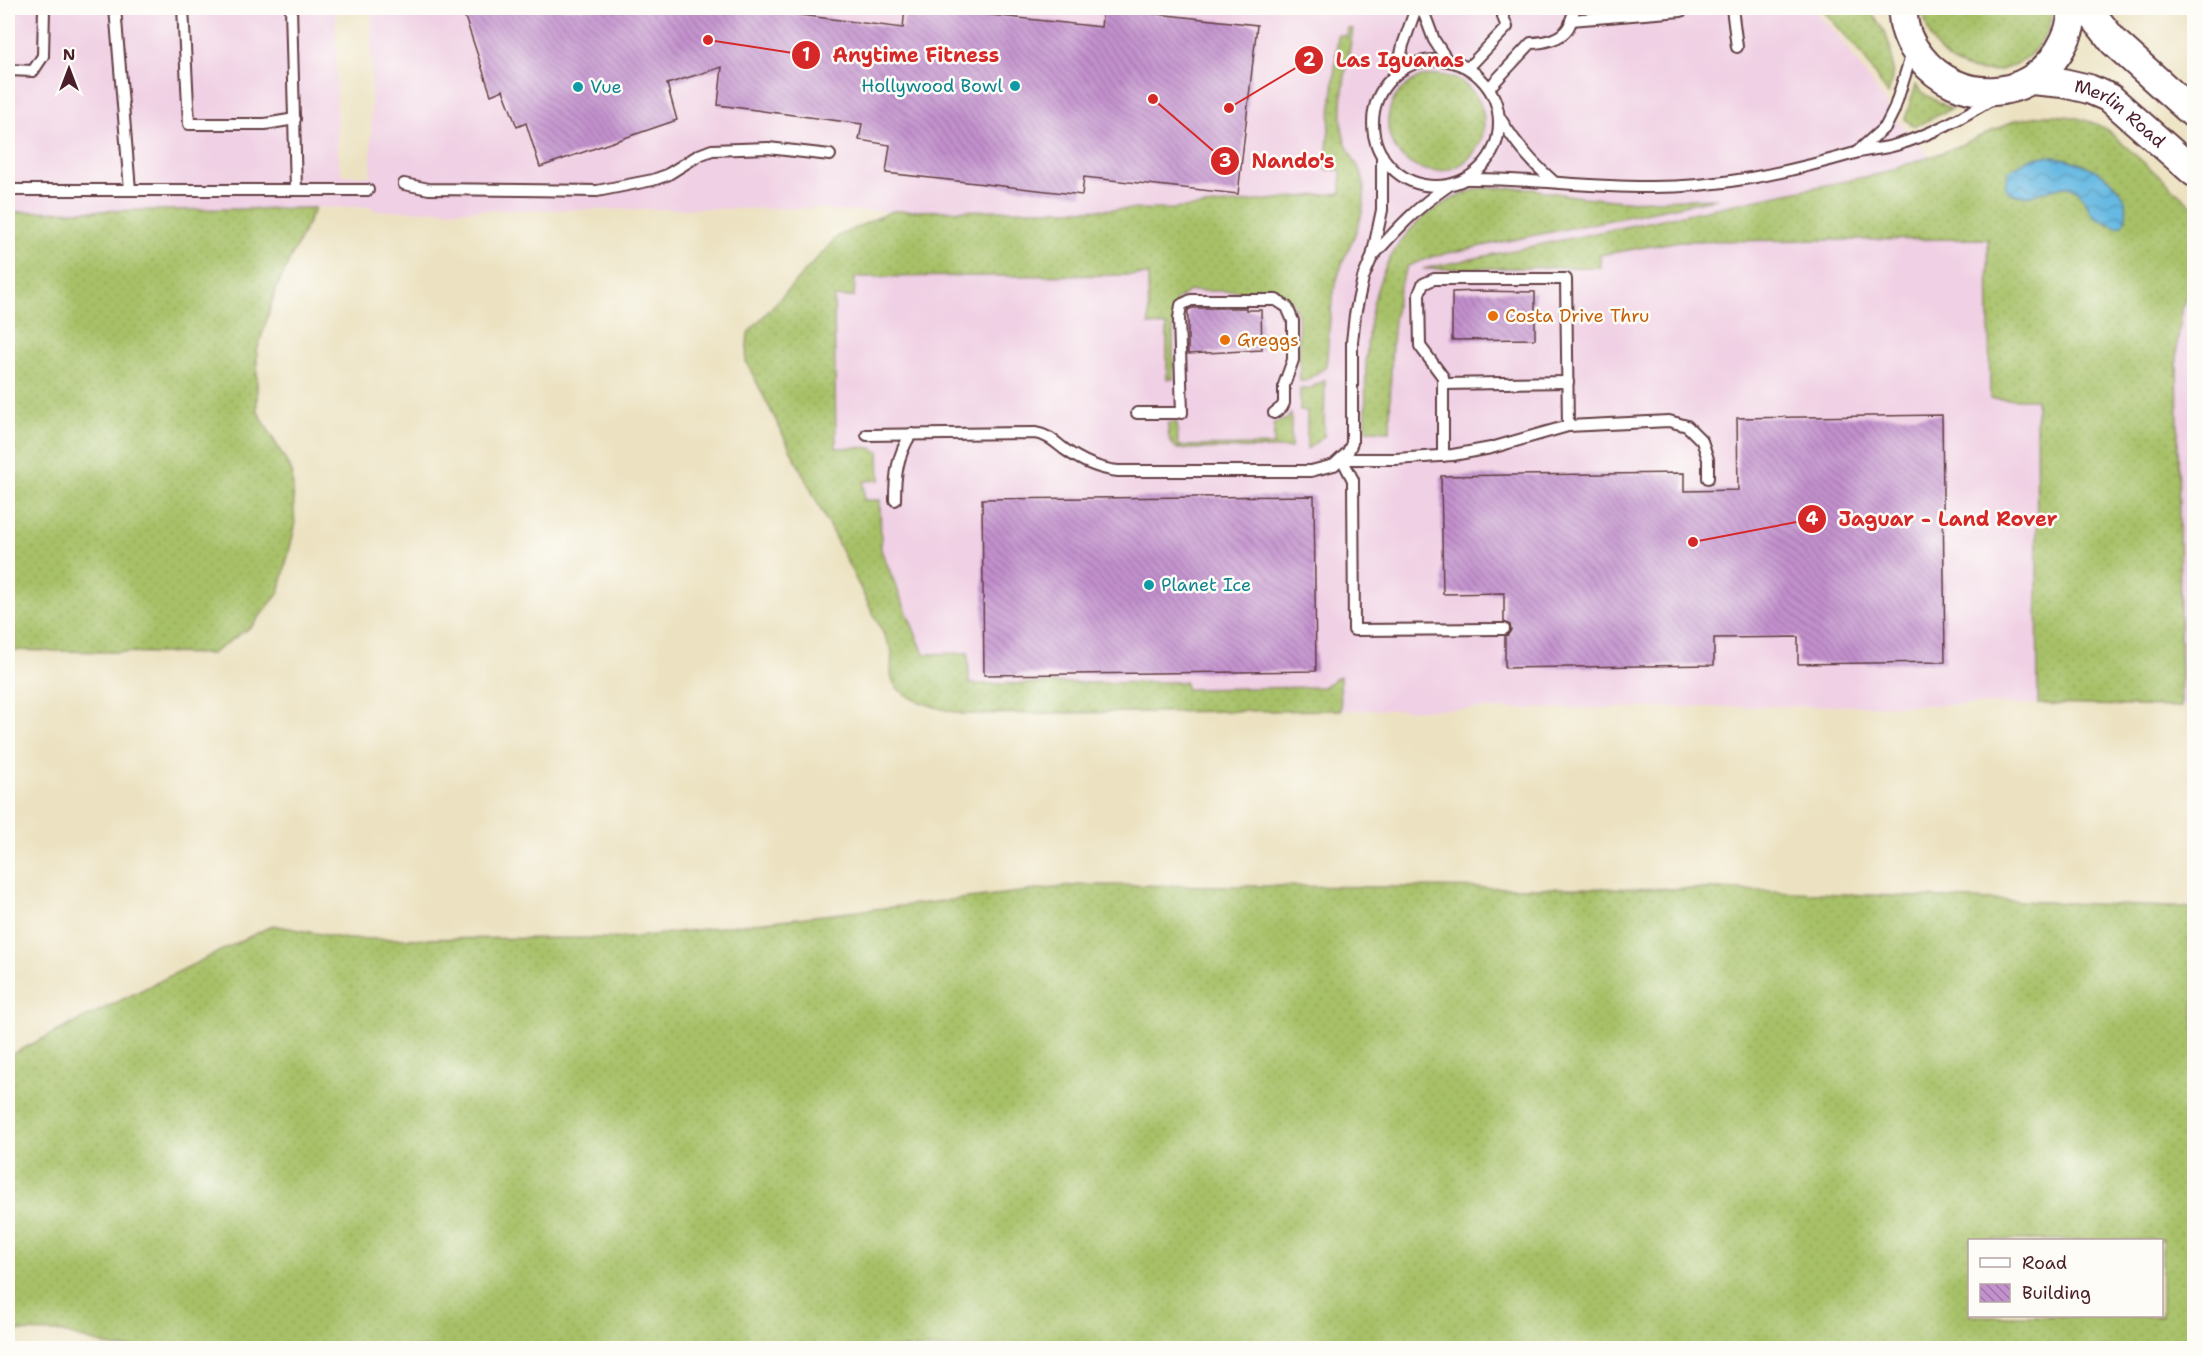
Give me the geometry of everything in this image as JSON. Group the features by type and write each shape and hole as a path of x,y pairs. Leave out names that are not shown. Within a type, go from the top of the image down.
{"street":[{"path":"2019,85 2052,62 2067,38 2072,8"},
{"path":"2087,8 2114,42 2194,114"},
{"path":"1900,10 1913,49"},
{"name":"Merlin Road","path":"1913,49 1931,70 1954,85 1980,92 2019,85 2063,83 2089,89 2110,98 2194,172"}],"lane":[{"path":"8,70 33,71 43,56 44,8"},
{"path":"115,8 130,190"},
{"path":"183,8 189,124 265,124 295,119"},
{"path":"291,8 296,190"},
{"path":"1397,73 1403,45 1416,8"},
{"path":"1422,8 1434,40 1447,60"},
{"path":"1468,68 1507,27 1503,17 1503,8"},
{"path":"1489,88 1531,43 1540,43 1558,37 1569,27 1574,8"},
{"path":"1571,20 1681,12 1686,8"},
{"path":"1732,8 1737,47"},
{"path":"1857,152 1886,126 1894,110 1913,49"},
{"path":"1553,181 1529,160 1514,141 1500,118 1489,88 1468,68 1447,60 1430,60 1412,64 1397,73 1383,87 1375,106 1372,126 1376,145 1386,162 1401,176 1414,183 1429,186 1451,184 1467,179 1509,178 1617,187 1693,187 1791,171 1857,152 1896,145 1953,123 2019,85"},
{"path":"1467,179 1482,167 1493,152 1499,134 1500,118"},
{"path":"404,184 429,189 597,190 653,180 667,175 699,155 712,150 768,148 830,155"},
{"path":"867,435 1044,434 1082,460 1107,470 1118,471 1311,471 1334,465 1348,452 1353,435 1352,342 1363,278 1372,257 1384,197 1382,155"},
{"path":"1372,257 1425,201 1451,184"},
{"path":"8,190 368,190"},
{"path":"1443,456 1443,376 1419,346 1419,294 1423,284 1434,279 1566,279 1568,426"},
{"path":"1137,413 1180,412 1179,318 1181,305 1191,300 1276,300 1287,307 1293,321 1293,360 1284,385 1284,403 1274,412"},
{"path":"1444,384 1568,382"},
{"path":"1342,459 1443,456 1491,448 1568,426 1669,421 1694,431 1702,441 1708,459 1708,478"},
{"path":"895,500 897,464 903,446 911,434"},
{"path":"1342,459 1353,480 1354,630 1504,629"}],"shaded area":[{"path":"8,8 336,8 337,146 342,175 371,176 372,8 1812,8 1837,34 1898,120 1929,156 1947,151 2016,120 2046,115 2066,115 2090,120 2106,129 2194,207 2194,706 2038,704 962,714 922,704 901,690 892,680 892,651 746,361 748,333 838,236 891,211 828,211 825,208 375,211 372,207 8,212"}],"green space":[{"path":"1821,8 1868,8 1876,18 1887,38 1892,59 1893,71 1888,95 1862,54"},
{"path":"1923,8 2052,8 2052,12 2046,34 2029,56 2014,65 1997,70 1980,71 1963,67 1948,59 1936,47 1928,30"},
{"path":"1348,28 1353,29 1344,81 1343,134 1345,143 1363,178 1363,208 1335,287 1326,367 1305,381 1300,381 1298,314 1285,296 1267,291 1189,291 1177,300 1173,308 1173,379 1167,379 1167,326 1149,325 1148,275 855,277 854,297 834,297 836,448 865,447 879,452 880,480 864,481 864,500 880,500 881,550 924,654 968,653 969,684 1185,682 1186,689 1323,687 1340,676 1341,710 962,714 933,707 903,693 892,679 892,651 746,361 748,333 838,236 892,211 1172,209 1341,193 1341,170 1325,170 1338,35 1347,36"},
{"path":"1436,75 1454,79 1470,89 1480,105 1484,123 1480,141 1470,157 1454,167 1436,171 1418,167 1402,157 1392,141 1388,123 1392,105 1402,89 1418,79"},
{"path":"1916,85 1924,94 1951,109 1914,127 1905,119"},
{"path":"2046,115 2077,118 2106,129 2194,207 2194,277 2183,305 2177,345 2181,707 2038,704 2036,399 1990,399 1988,239 1680,241 1600,255 1600,267 1423,269 1879,174 1947,151 2016,120"},
{"path":"1484,188 1528,188 1573,196 1623,201 1718,198 1434,256 1408,266 1397,301 1394,322 1390,431 1366,430 1366,371 1372,312 1379,284 1390,258 1406,235 1428,214 1452,199"},
{"path":"315,208 276,289 257,351 257,410 292,472 295,527 279,593 252,626 211,654 8,650 8,212"},
{"path":"1325,380 1324,436 1307,449 1307,411 1300,411 1300,389 1309,389"},
{"path":"1291,414 1291,448 1177,449 1170,441 1168,434 1168,423 1177,423 1178,446 1274,445 1274,423 1287,419"},
{"path":"1080,885 1714,889 2194,908 2194,1348 116,1348 60,1332 8,1331 8,1056 273,925 347,939 628,938"}],"water":[{"path":"2046,156 2074,162 2104,175 2123,196 2126,210 2123,225 2117,227 2094,216 2082,196 2072,188 2056,188 2024,196 2008,191 2005,185 2009,171 2029,159"}],"building":[{"path":"462,8 781,8 784,13 903,28 905,8 928,8 1101,27 1103,8 1257,25 1238,194 1084,177 1082,195 886,173 890,145 859,140 862,124 718,105 722,67 667,84 677,120 540,167 526,123 517,127 503,90 491,95"},
{"name":"Costa Drive Thru","path":"1452,292 1535,292 1535,339 1452,340"},
{"name":"Greggs","path":"1192,308 1261,310 1262,350 1188,354 1188,310"},
{"path":"1942,415 1945,662 1798,664 1798,637 1714,638 1714,665 1505,668 1505,636 1511,630 1510,625 1504,622 1504,593 1443,594 1441,476 1684,473 1684,491 1738,490 1737,418"},
{"name":"Planet Ice","path":"1314,496 1316,671 984,675 982,499"}],"place":[{"name":"Anytime Fitness","path":"708,40"},
{"name":"Hollywood Bowl","path":"1015,86"},
{"name":"Vue","path":"578,87"},
{"name":"Nando's","path":"1153,99"},
{"name":"Las Iguanas","path":"1229,108"},
{"name":"Costa Drive Thru","path":"1493,316"},
{"name":"Greggs","path":"1225,340"},
{"name":"Jaguar - Land Rover","path":"1693,542"},
{"name":"Planet Ice","path":"1149,585"}]}
